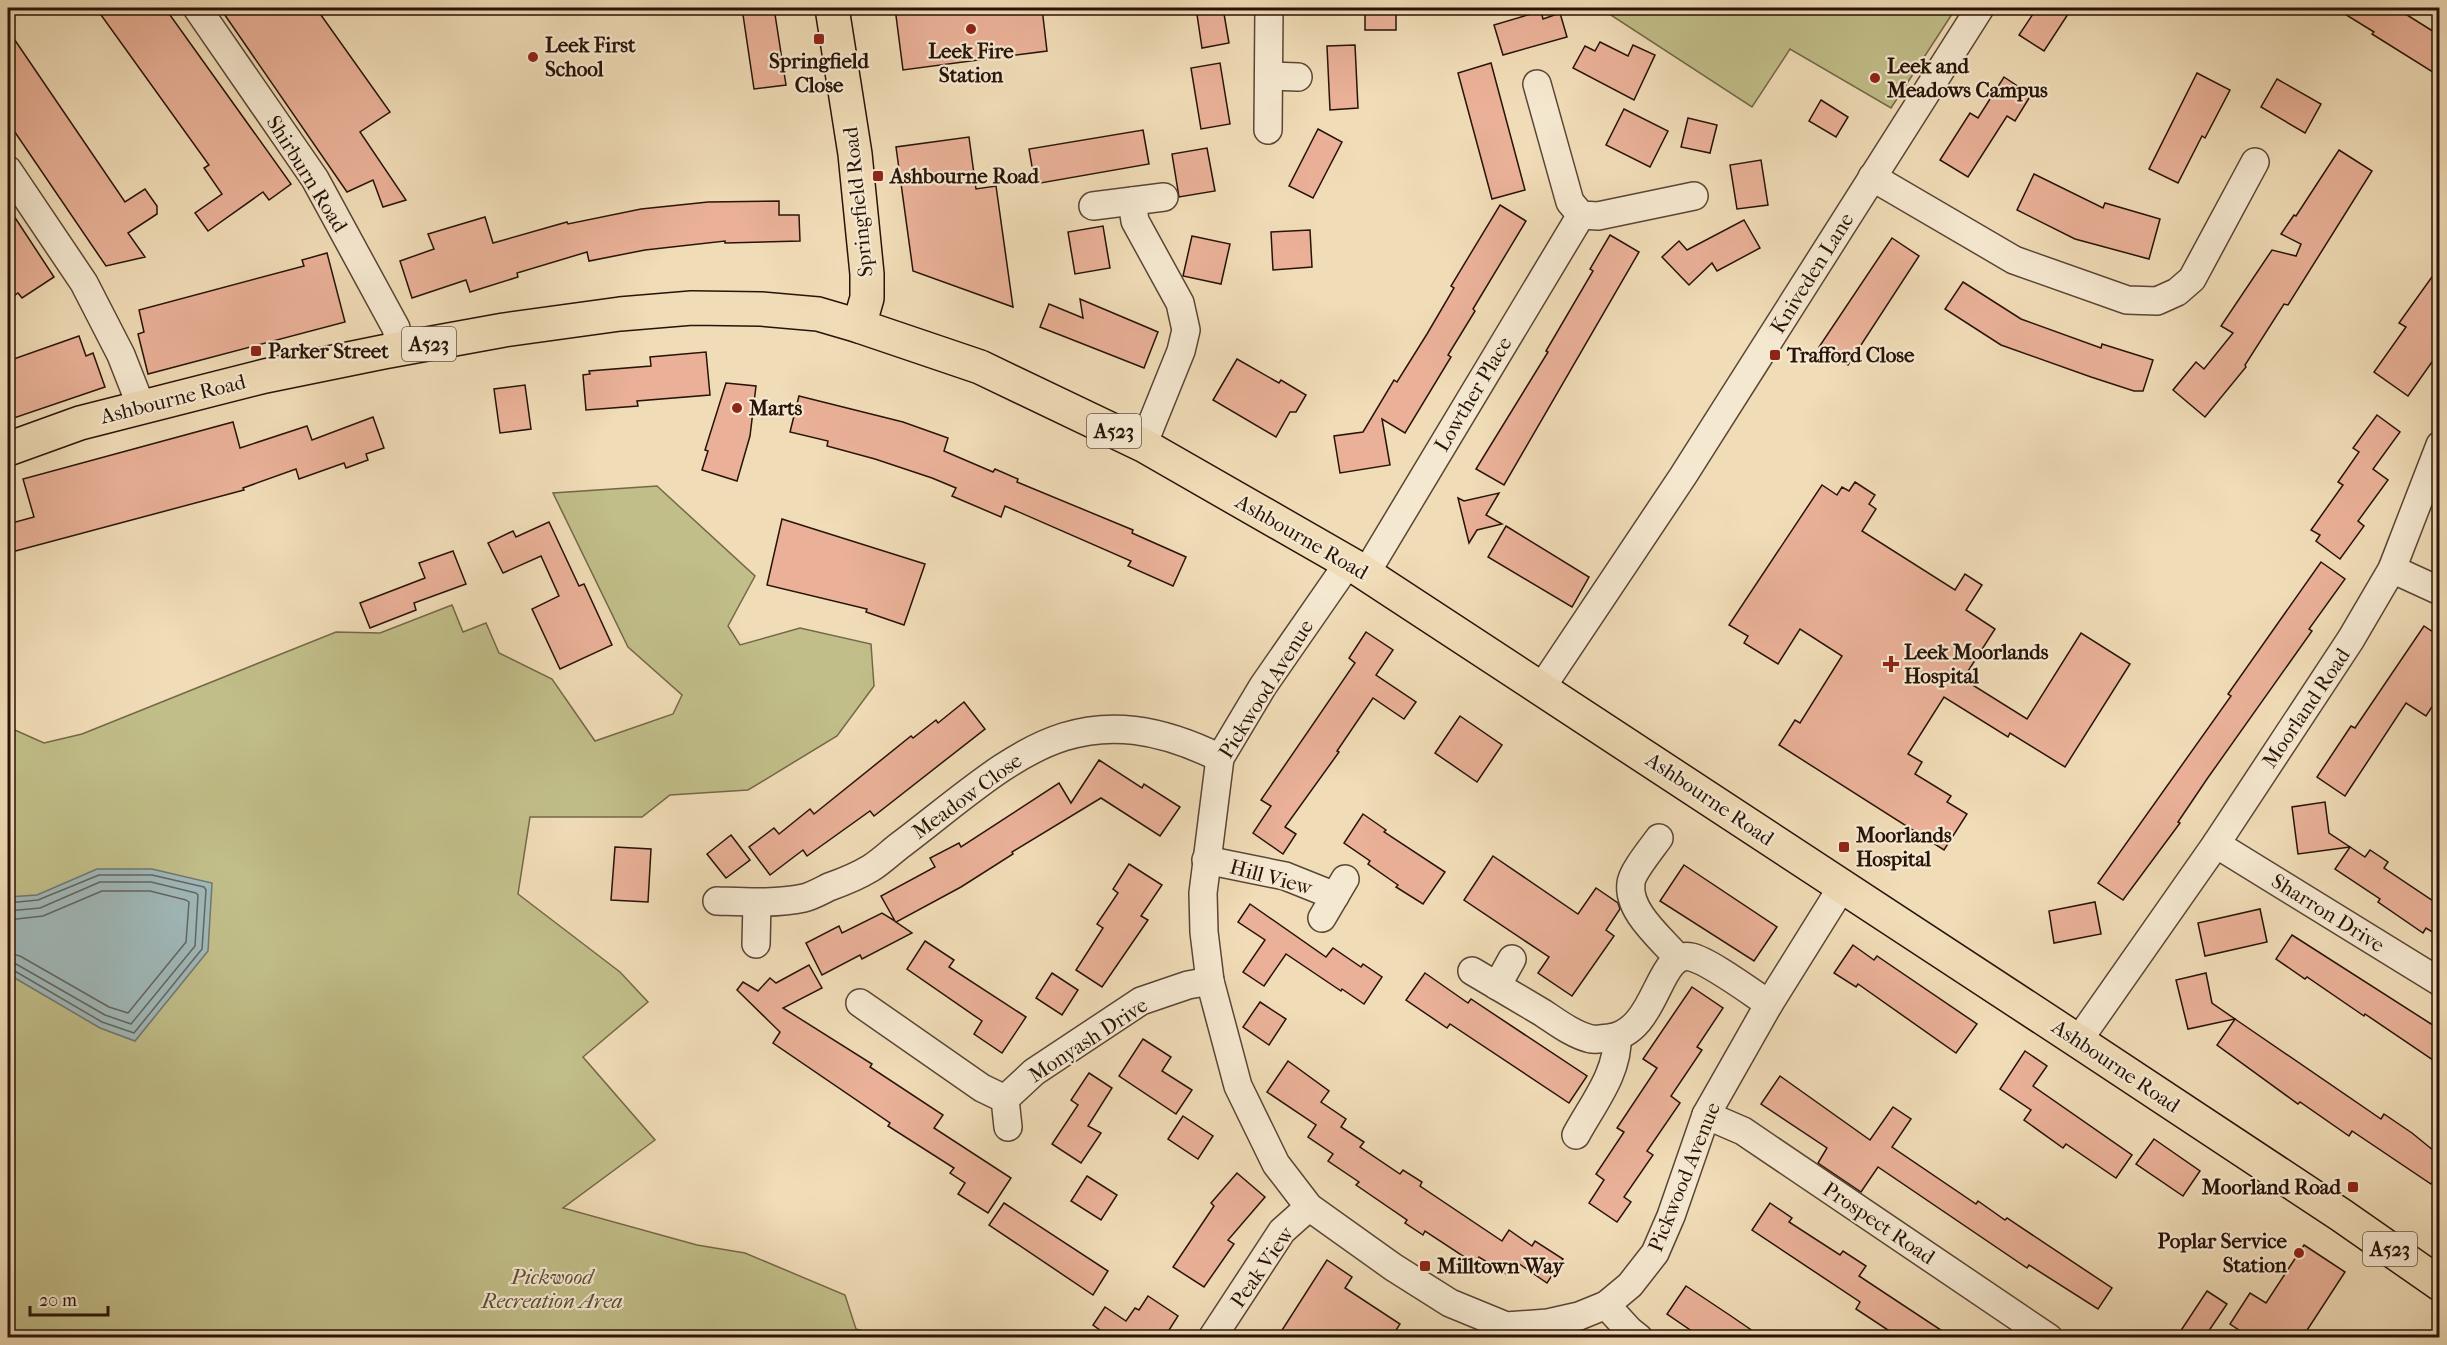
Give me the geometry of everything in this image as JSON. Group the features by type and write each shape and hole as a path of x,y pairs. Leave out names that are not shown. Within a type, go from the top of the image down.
{"highway":[{"name":"Springfield Road","path":"832,8 855,154 867,274 867,298 859,326"},
{"name":"Ashbourne Road","path":"8,449 80,423 265,376 400,349 620,314 692,308 761,309 818,314 980,367 1143,445 1357,568 1542,687 2341,1215 2439,1284"}],"street":[{"name":"Shirburn Road","path":"197,8 315,179 396,328 400,349"},
{"path":"1268,130 1269,8"},
{"name":"Kniveden Lane","path":"1542,687 1683,476 1980,8"},
{"path":"1270,76 1298,77"},
{"path":"1538,84 1570,202 1581,215 1598,216 1694,196"},
{"path":"1872,177 2014,260 2127,300 2157,301 2177,292 2192,279 2254,162"},
{"path":"8,170 84,283 121,355 141,406"},
{"path":"1093,206 1164,197"},
{"path":"1132,201 1135,221 1180,303 1186,330 1181,351 1143,445"},
{"name":"Lowther Place","path":"1357,568 1581,215"},
{"name":"Moorland Road","path":"2078,1041 2216,844 2351,639 2392,569 2439,445"},
{"name":"Pickwood Avenue","path":"1357,568 1263,686 1220,758 1203,893 1210,981 1238,1086 1251,1117 1276,1164 1309,1207 1393,1267 1450,1303 1506,1332 1579,1316 1606,1305 1630,1285 1655,1253 1671,1216 1706,1116 1769,1004 1842,887"},
{"path":"2392,569 2439,591"},
{"name":"Meadow Close","path":"717,901 757,903 805,898 870,869 1007,763 1048,742 1082,731 1131,728 1189,743 1220,758"},
{"path":"1659,838 1631,881 1633,900 1643,917 1678,958"},
{"name":"Sharron Drive","path":"2216,844 2439,982"},
{"name":"Hill View","path":"1206,860 1285,876 1334,898"},
{"path":"756,944 757,903"},
{"path":"1472,970 1572,1031 1593,1040 1617,1037 1632,1030 1645,1014 1669,965 1678,958 1689,956 1704,962 1769,1004"},
{"path":"1497,986 1512,959"},
{"name":"Monyash Drive","path":"1005,1099 1034,1072 1141,1001 1188,985 1210,981"},
{"path":"879,1005 982,1088 1005,1099 1008,1127"},
{"path":"1576,1135 1612,1068 1618,1052 1617,1037"},
{"name":"Prospect Road","path":"1706,1116 1743,1131 2049,1338"},
{"name":"Peak View","path":"1220,1335 1282,1231 1309,1207"},
{"path":"1606,1305 1639,1338"}],"green space":[{"path":"1600,8 1956,8 1891,108 1790,49 1752,107"},
{"name":"Pickwood Recreation Area","path":"657,486 755,576 728,626 740,645 800,628 871,644 874,686 837,736 748,790 670,795 642,817 530,817 518,894 620,972 648,1002 583,1057 655,1140 563,1208 697,1245 745,1253 845,1295 856,1329 885,1337 8,1337 8,727 44,743 82,734 336,632 380,633 452,605 463,632 486,623 499,653 552,679 595,741 673,714 682,695 628,647 553,493"}],"water":[{"path":"97,869 152,869 212,883 208,951 135,1041 100,1028 8,974 8,897 37,895"}],"building":[{"path":"96,8 165,8 291,184 269,200 263,192 208,231 195,213 222,194 204,168 209,165"},
{"path":"220,8 316,8 390,112 360,132 406,200 383,207 373,180 347,192"},
{"path":"742,8 774,8 786,85 754,89"},
{"name":"Leek Fire Station","path":"895,8 1042,8 1047,51 903,70"},
{"path":"1196,8 1223,8 1229,43 1202,48"},
{"path":"1365,8 1396,8 1396,30 1365,30"},
{"path":"2037,8 2072,8 2044,51 2019,35"},
{"path":"2335,8 2396,8 2439,35 2439,76 2372,34 2374,32"},
{"path":"1541,11 1543,19 1560,13 1567,37 1503,55 1494,25"},
{"path":"8,30 125,202 145,189 157,206 157,214 128,233 145,257 106,266 8,122"},
{"path":"1600,42 1628,56 1633,45 1655,55 1634,100 1573,68 1585,46 1595,51"},
{"path":"1355,45 1358,108 1330,110 1327,46"},
{"path":"1220,63 1230,124 1201,129 1191,68"},
{"path":"1491,63 1525,190 1492,199 1458,73"},
{"path":"2197,73 2230,90 2205,138 2202,136 2178,183 2149,169"},
{"path":"2004,77 2031,95 2015,121 2007,116 1968,177 1940,160 1970,113 1978,118"},
{"path":"2277,79 2321,104 2305,133 2261,107"},
{"path":"1821,100 1848,117 1836,137 1809,121"},
{"path":"1624,109 1668,131 1650,167 1606,145"},
{"path":"1688,118 1717,125 1710,153 1681,147"},
{"path":"1318,129 1342,142 1313,198 1289,186"},
{"path":"1143,130 1149,164 1035,184 1029,149"},
{"path":"969,137 976,189 996,186 1013,307 913,271 896,147"},
{"path":"1207,148 1215,191 1179,197 1172,154"},
{"path":"2339,150 2372,171 2288,305 2284,304 2245,365 2246,367 2205,417 2173,390 2196,362 2204,369 2233,333 2221,326 2272,250 2296,256 2301,244 2281,234 2294,215 2296,216"},
{"path":"1761,160 1768,205 1737,209 1730,165"},
{"path":"2034,174 2103,208 2105,203 2160,219 2149,259 2075,239 2017,210"},
{"path":"779,201 779,215 799,215 800,241 725,243 725,241 645,250 589,261 587,252 517,273 518,277 470,292 466,280 412,298 400,261 434,249 428,234 485,217 493,243 567,222 568,224 641,209 708,202"},
{"path":"1500,205 1526,221 1473,309 1475,311 1448,355 1451,357 1405,433 1382,419 1390,465 1340,473 1334,436 1363,432 1394,380 1397,382 1427,334 1454,288 1451,286"},
{"path":"8,207 54,277 22,298 18,293 8,300"},
{"path":"1744,220 1760,248 1717,271 1712,263 1689,285 1662,257 1679,241 1687,250"},
{"path":"1103,226 1110,268 1075,274 1068,232"},
{"path":"1310,230 1312,267 1273,270 1271,232"},
{"path":"1610,235 1639,252 1504,485 1476,469 1548,352 1546,351 1593,271 1590,269"},
{"path":"1192,236 1230,244 1221,284 1183,276"},
{"path":"1892,238 1919,256 1848,365 1819,347"},
{"path":"327,253 345,322 148,374 138,334 144,332 139,310 304,266 302,260"},
{"path":"2439,267 2439,352 2408,396 2374,372 2406,327 2399,323"},
{"path":"1963,282 2021,319 2101,348 2102,344 2153,360 2143,391 2134,391 2001,345 1945,309"},
{"path":"1080,299 1158,332 1144,368 1040,327 1049,304 1083,318"},
{"path":"79,336 86,356 93,353 105,387 8,420 8,361"},
{"path":"706,352 710,395 637,401 638,406 586,410 583,375 590,374 589,371 651,366 650,357"},
{"path":"1237,359 1279,383 1281,380 1306,395 1296,412 1290,412 1276,437 1213,400"},
{"path":"726,383 756,386 750,436 737,481 702,470 708,451 705,450"},
{"path":"525,385 531,429 500,433 494,389"},
{"path":"799,396 903,422 948,438 944,451 993,472 995,469 1018,479 1017,482 1133,530 1132,533 1186,557 1173,586 1128,566 1131,561 1005,506 1001,517 952,496 956,488 932,478 827,446 828,441 790,432"},
{"path":"2377,415 2400,432 2373,469 2388,480 2358,521 2364,526 2340,559 2316,541 2320,535 2311,530 2343,485 2338,482 2359,452 2353,448"},
{"path":"373,417 384,448 366,454 368,460 346,468 344,463 299,479 296,469 243,488 244,490 8,553 8,524 34,517 23,479 233,422 240,448 307,426 312,440"},
{"path":"1855,482 1875,495 1869,504 1876,509 1862,531 1955,590 1965,574 1982,585 1966,610 1995,629 1963,679 2027,719 2081,633 2130,664 2065,767 2010,733 2008,737 1944,697 1908,754 1922,762 1915,774 1951,796 1947,802 1967,814 1944,850 1779,745 1795,720 1800,723 1842,656 1800,629 1778,664 1744,643 1748,636 1729,625 1822,485 1837,495 1842,487 1849,491"},
{"path":"1499,493 1486,515 1502,524 1477,530 1469,543 1458,498 1464,501"},
{"path":"782,519 925,564 904,625 866,612 867,609 767,585"},
{"path":"549,522 579,586 584,584 612,645 560,669 532,609 559,596 541,556 503,573 488,543 513,531 516,537"},
{"path":"1506,526 1589,577 1572,607 1488,557"},
{"path":"453,551 466,584 414,603 416,610 370,628 360,603 425,578 419,563"},
{"path":"2321,562 2345,579 2309,629 2312,631 2207,779 2178,822 2180,823 2123,900 2098,883 2231,696 2228,694"},
{"path":"2424,626 2439,636 2439,696 2426,716 2406,703 2345,796 2317,777 2351,726 2355,728"},
{"path":"1366,632 1393,650 1376,675 1416,702 1404,719 1373,698 1337,751 1339,752 1285,827 1296,834 1283,854 1253,833 1271,806 1261,800 1355,663 1349,658"},
{"path":"964,702 985,729 874,816 870,811 807,856 803,850 770,875 749,847 774,828 779,834 810,809 814,814 911,736 913,738 936,720 938,723"},
{"path":"1460,716 1502,745 1477,782 1435,753"},
{"path":"1099,760 1142,788 1144,784 1180,807 1160,836 1101,798 1012,852 1013,854 961,887 896,922 912,933 862,959 860,955 822,975 806,943 839,926 842,933 882,913 895,921 881,896 935,867 930,858 959,843 961,847 1059,783 1071,803"},
{"path":"2325,802 2329,833 2350,847 2298,854 2292,807"},
{"path":"1363,814 1386,830 1384,832 1445,872 1423,904 1396,887 1398,885 1368,864 1370,861 1344,843"},
{"path":"731,835 750,860 726,878 707,854"},
{"path":"615,847 651,849 648,902 611,900"},
{"path":"2350,847 2365,857 2370,850 2388,862 2384,868 2439,905 2439,936 2426,928 2423,933 2378,902 2380,899 2335,869"},
{"path":"1493,856 1578,914 1596,888 1618,903 1620,909 1606,930 1614,936 1572,996 1538,973 1549,957 1464,900"},
{"path":"1129,864 1162,885 1141,916 1148,920 1102,987 1076,970 1103,928 1097,924 1118,893 1113,889"},
{"path":"1684,865 1777,927 1754,961 1660,901"},
{"path":"2095,902 2101,934 2054,943 2049,911"},
{"path":"1250,904 1326,957 1333,948 1361,967 1363,964 1382,977 1364,1004 1286,954 1264,986 1243,972 1265,940 1238,922"},
{"path":"2260,909 2267,942 2205,956 2198,923"},
{"path":"2292,935 2439,1029 2439,1064 2365,1014 2364,1016 2276,959"},
{"path":"925,941 954,960 949,967 1026,1017 1002,1053 974,1034 982,1021 907,969"},
{"path":"1853,945 1874,960 1877,956 1977,1024 1956,1053 1858,984 1856,987 1834,973"},
{"path":"809,965 822,988 783,1008 872,1064 870,1067 943,1115 934,1128 1011,1178 988,1213 958,1194 965,1183 950,1173 954,1168 888,1126 890,1123 773,1043 780,1032 737,990 743,982 758,991 770,978 776,983"},
{"path":"1052,973 1078,990 1062,1015 1036,998"},
{"path":"1425,973 1468,1003 1471,999 1587,1076 1569,1103 1450,1024 1447,1028 1406,1000"},
{"path":"2206,973 2212,1003 2235,1019 2188,1029 2176,980"},
{"path":"1692,987 1723,1008 1697,1047 1702,1050 1671,1096 1680,1103 1647,1151 1653,1155 1624,1197 1631,1202 1617,1222 1589,1203 1604,1180 1596,1174 1624,1132 1617,1128 1657,1068 1643,1059"},
{"path":"1260,1002 1286,1019 1269,1045 1243,1027"},
{"path":"2235,1019 2381,1119 2384,1114 2439,1155 2439,1174 2431,1184 2352,1131 2349,1136 2300,1102 2298,1104 2217,1045"},
{"path":"1143,1039 1171,1057 1162,1071 1192,1090 1176,1114 1119,1076"},
{"path":"2025,1051 2047,1066 2033,1086 2132,1155 2116,1178 2066,1144 2063,1148 2024,1120 2031,1110 2000,1089"},
{"path":"1288,1061 1329,1091 1321,1102 1346,1119 1341,1127 1364,1142 1360,1147 1400,1174 1403,1170 1422,1182 1420,1186 1502,1241 1509,1230 1532,1246 1535,1241 1563,1259 1547,1283 1515,1261 1506,1274 1479,1257 1475,1264 1425,1231 1423,1235 1405,1223 1407,1220 1356,1185 1359,1182 1328,1161 1333,1154 1308,1137 1316,1125 1267,1092"},
{"path":"1089,1073 1112,1088 1088,1126 1101,1133 1081,1163 1052,1144 1078,1105 1071,1100"},
{"path":"1780,1076 1870,1140 1893,1107 1911,1119 1892,1147 1976,1204 1978,1201 2005,1220 2007,1218 2112,1288 2098,1309 2029,1265 2027,1268 1878,1167 1861,1192 1818,1163 1827,1148 1761,1104"},
{"path":"1183,1116 1213,1136 1198,1159 1168,1139"},
{"path":"2154,1139 2200,1171 2183,1196 2136,1164"},
{"path":"1237,1173 1265,1197 1228,1240 1234,1244 1204,1287 1173,1267 1214,1206 1211,1203"},
{"path":"1087,1176 1117,1195 1101,1220 1071,1201"},
{"path":"1004,1203 1108,1271 1093,1295 989,1225"},
{"path":"1770,1203 1792,1218 1789,1222 1840,1255 1843,1251 1866,1266 1859,1276 1953,1338 1900,1338 1856,1309 1860,1302 1752,1230"},
{"path":"2304,1245 2345,1272 2302,1338 2251,1338 2230,1324 2250,1293 2266,1303"},
{"path":"1327,1260 1352,1277 1345,1288 1400,1324 1391,1338 1277,1338"},
{"path":"1686,1286 1763,1338 1702,1338 1667,1314"},
{"path":"2207,1291 2227,1304 2204,1338 2176,1338"},
{"path":"1148,1296 1178,1316 1164,1338 1111,1338 1093,1325 1105,1307 1126,1321 1135,1308 1139,1310"}],"place":[{"name":"Leek Fire Station","path":"971,29"},
{"name":"Springfield Close","path":"819,39"},
{"name":"Leek First School","path":"533,57"},
{"name":"Leek and Meadows Campus","path":"1875,78"},
{"name":"Ashbourne Road","path":"878,176"},
{"name":"Parker Street","path":"256,351"},
{"name":"Trafford Close","path":"1775,355"},
{"name":"Marts","path":"737,408"},
{"name":"Leek Moorlands Hospital","path":"1891,664"},
{"name":"Moorlands Hospital","path":"1844,847"},
{"name":"Moorland Road","path":"2353,1187"},
{"name":"Poplar Service Station","path":"2299,1253"},
{"name":"Milltown Way","path":"1425,1266"}]}
